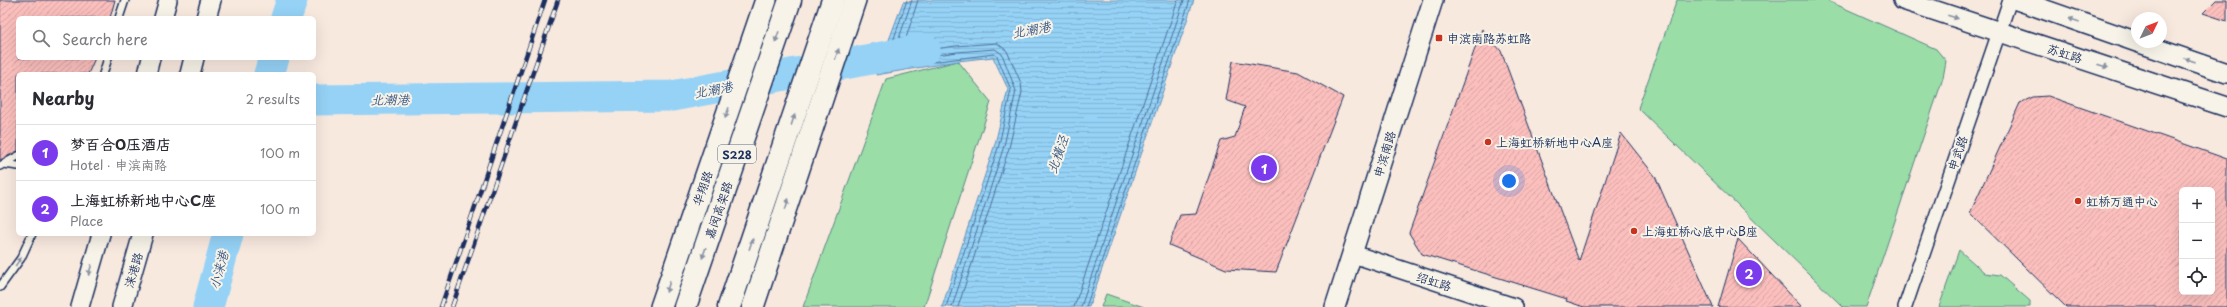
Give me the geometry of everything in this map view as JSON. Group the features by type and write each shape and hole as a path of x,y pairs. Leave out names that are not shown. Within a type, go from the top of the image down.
{"highway":[{"name":"嘉闵高架路","path":"685,307 790,0"},
{"path":"729,307 833,0"}],"main road":[{"path":"207,16 211,0"},
{"name":"华翔路","path":"661,307 766,0"},
{"name":"申滨南路","path":"1335,307 1354,254 1433,0"},
{"name":"苏虹路","path":"1903,0 2227,107"},
{"path":"2017,0 2131,40"},
{"path":"753,307 855,1"},
{"path":"2154,48 2227,73"},
{"path":"190,72 194,60"},
{"name":"涞港路","path":"122,307 142,236"}],"street":[{"path":"164,16 168,0"},
{"name":"申武路","path":"1905,307 2010,0"},
{"path":"148,72 150,60"},
{"path":"80,307 100,236"},
{"name":"绍虹路","path":"1354,254 1514,307"}],"lane":[{"path":"120,16 124,1"},
{"path":"104,72 107,60"},
{"path":"2,165 16,157"},
{"path":"2,165 16,166"},
{"path":"0,287 21,258 31,236"}],"green space":[{"path":"1677,0 1826,0 1936,49 1946,61 1943,78 1866,307 1843,307 1638,108"},
{"path":"958,61 991,102 924,307 803,307 886,79"},
{"path":"1959,250 1985,273 2000,275 2030,301 2030,307 1939,307"},
{"path":"1106,294 1144,307 1101,307"}],"water":[{"name":"北横泾","path":"927,0 1194,0 1089,307 942,307 995,144 1008,89 993,57 958,61 876,75 903,2"}],"building":[{"path":"0,0 115,0 111,16 16,16 16,60 94,60 89,72 16,72 16,152 0,160"},
{"path":"2216,0 2227,0 2227,21 2203,13"},
{"name":"上海虹桥新地中心A座","path":"1482,29 1501,51 1579,261 1621,133 1655,176 1713,307 1584,307 1566,301 1567,299 1422,254 1409,233"},
{"path":"1233,61 1298,72 1343,97 1276,272 1226,269 1169,245 1180,215 1196,214 1221,141 1235,137 1245,107 1226,100"},
{"name":"虹桥万通中心","path":"2048,96 2227,159 2227,307 2066,307 1970,213 2020,103 2033,97"},
{"path":"1738,239 1802,307 1718,307"}],"waterway":[{"name":"小涞港","path":"287,16 292,0"},
{"name":"北潮港","path":"316,100 672,96 925,49"},
{"name":"小涞港","path":"270,72 273,60"},
{"name":"小涞港","path":"208,307 227,236"}],"railway":[{"path":"441,307 545,0"},
{"path":"452,307 558,0"}],"place":[{"name":"申滨南路苏虹路","path":"1439,38"},
{"name":"上海虹桥新地中心A座","path":"1488,142"},
{"name":"梦百合0压酒店","path":"1264,168"},
{"name":"虹桥万通中心","path":"2078,201"},
{"name":"上海虹桥心底中心B座","path":"1634,231"},
{"name":"上海虹桥新地中心C座","path":"1749,273"}]}
